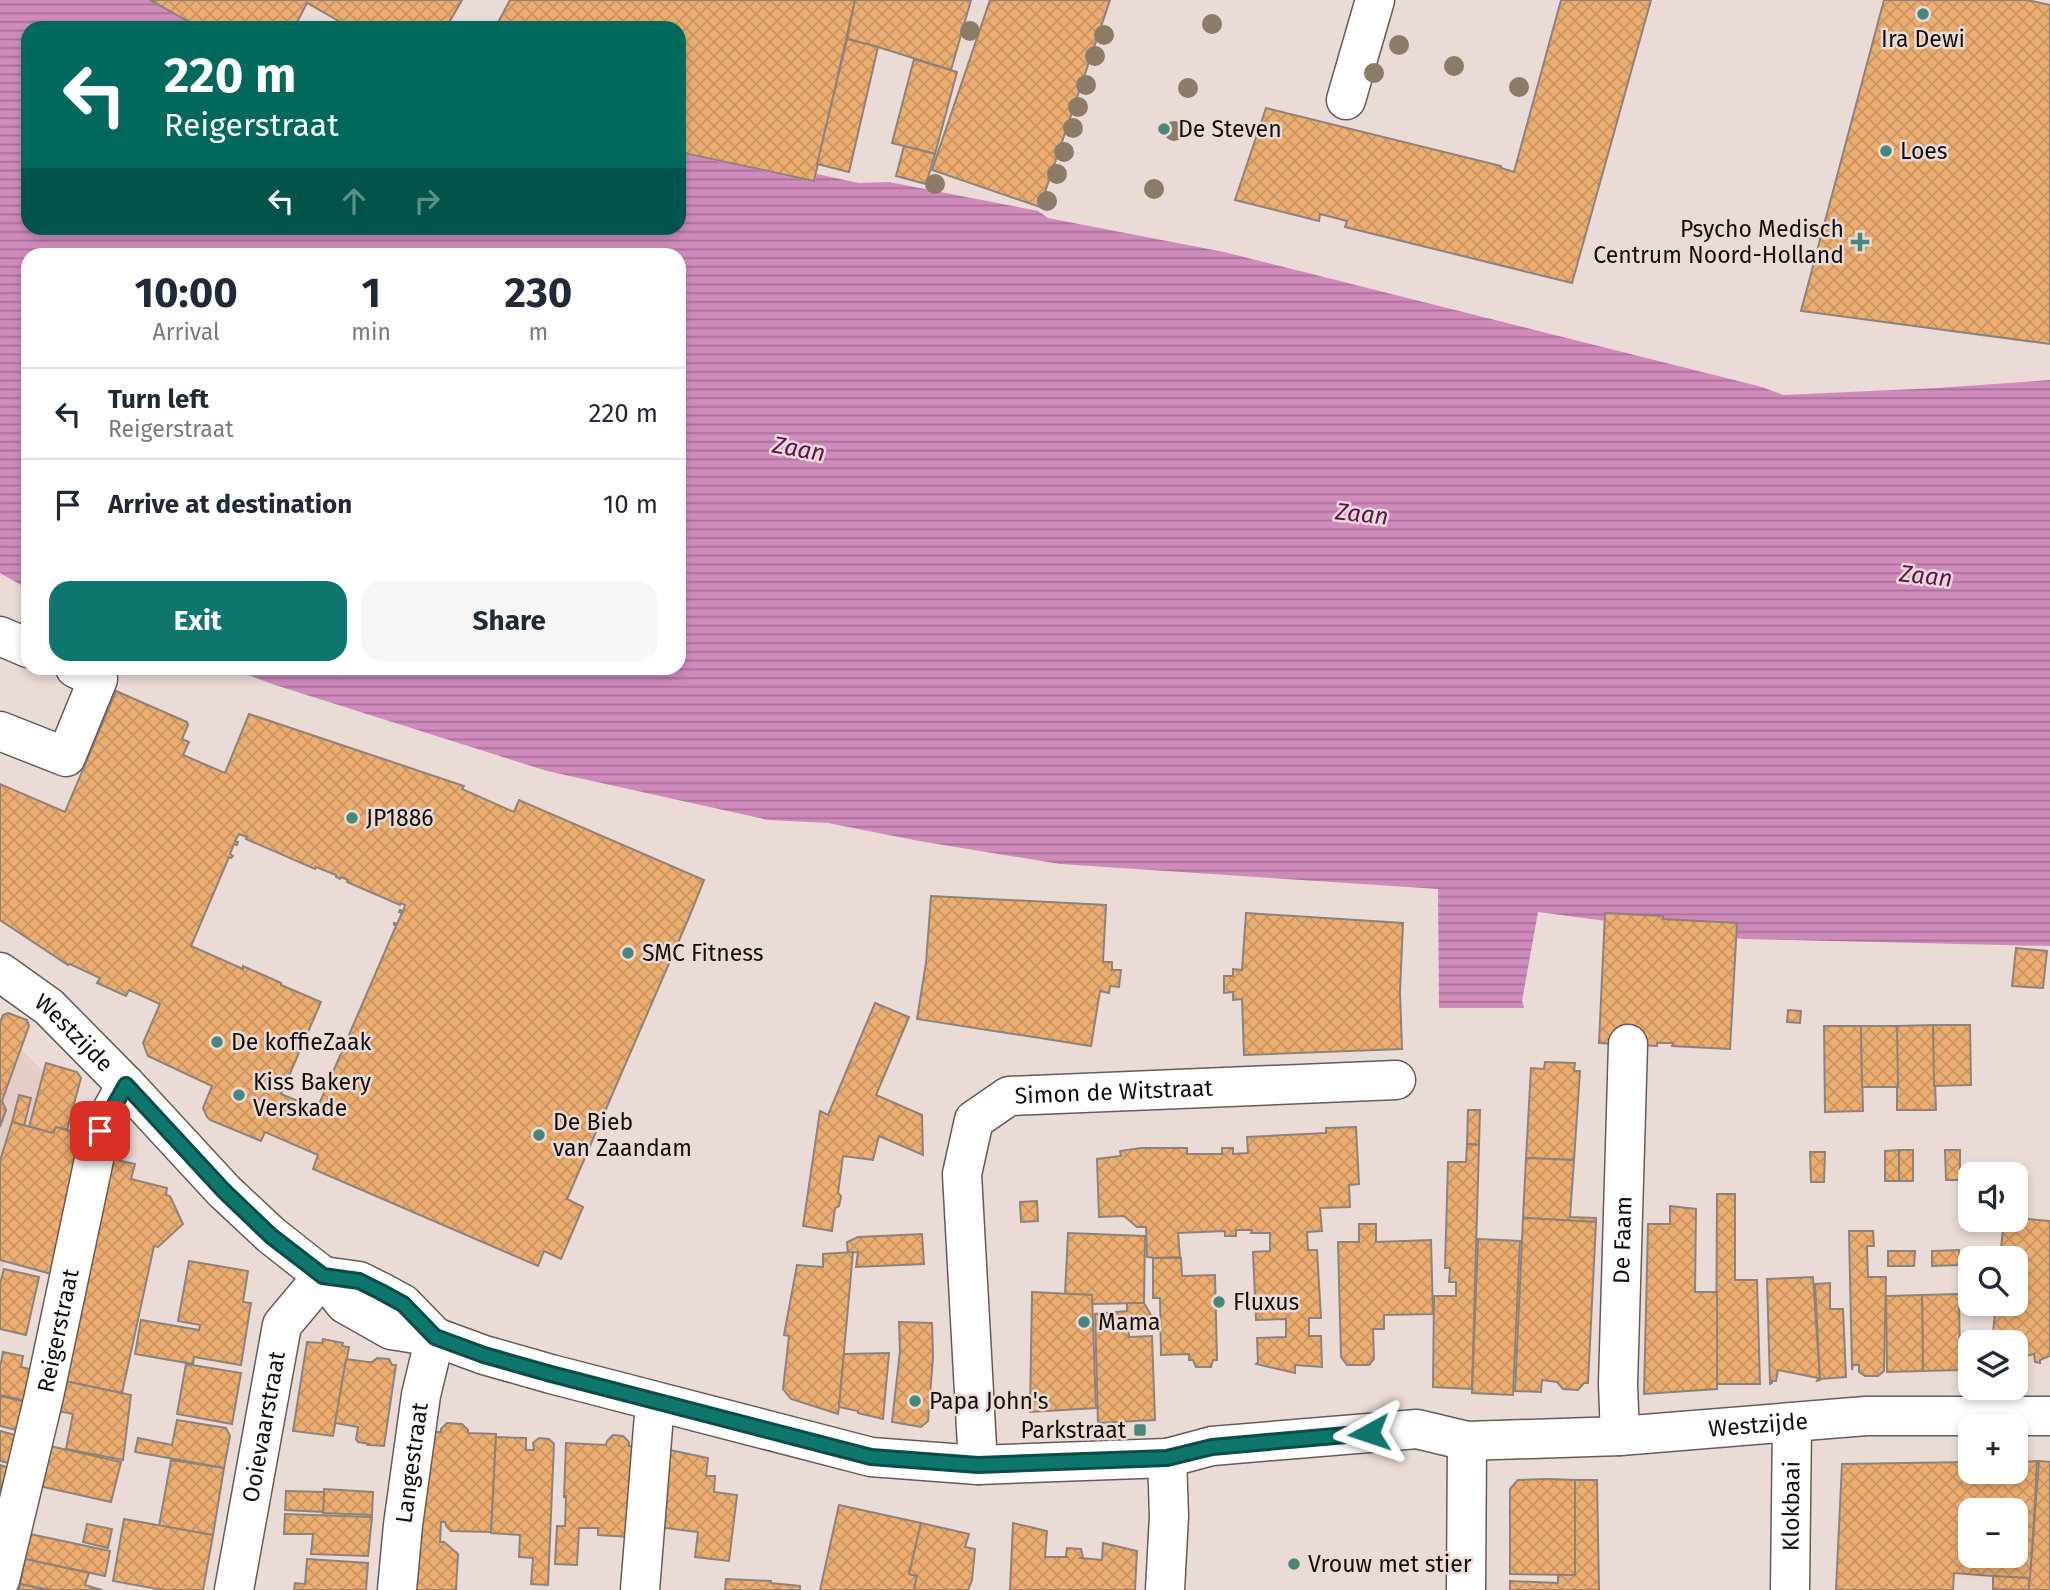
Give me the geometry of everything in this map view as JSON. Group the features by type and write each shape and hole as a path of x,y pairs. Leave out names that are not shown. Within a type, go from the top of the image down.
{"street":[{"path":"1346,100 1375,0"},
{"path":"0,636 21,645"},
{"path":"0,731 66,757 98,678 91,675"},
{"name":"Westzijde","path":"0,972 49,1007 224,1191 271,1236 323,1276 359,1281 403,1304 435,1337 484,1355 871,1457 978,1465 1167,1458 1212,1447 1417,1429 1467,1441 1620,1436 1866,1416 2050,1416"},
{"name":"De Faam","path":"1620,1436 1618,1384 1628,1044"},
{"name":"Simon de Witstraat","path":"978,1465 962,1174 974,1119 1009,1096 1396,1080"},
{"name":"Reigerstraat","path":"0,1580 44,1396 100,1131 126,1085"},
{"name":"Ooievaarstraat","path":"233,1590 282,1325 323,1276"},
{"name":"Langestraat","path":"397,1590 421,1395 435,1337"},
{"path":"640,1590 655,1402"},
{"name":"Klokbaai","path":"1790,1590 1792,1424"},
{"path":"1466,1590 1467,1441"},
{"path":"1165,1590 1169,1516 1167,1458"}],"shaded area":[{"path":"0,1028 57,1085 20,1204 0,1280"}],"water":[{"name":"Zaan","path":"0,0 156,0 193,21 21,21 21,235 686,235 686,155 814,182 817,174 859,183 889,182 1038,211 1048,218 1224,252 1762,387 1783,395 2050,380 2050,946 1743,939 1538,912 1522,1001 1524,1008 1439,1008 1438,889 1060,864 828,823 768,820 547,771 248,675 686,675 686,248 21,248 21,585 0,573"}],"building":[{"path":"150,0 462,0 450,21 339,21 307,3 298,21 187,21"},
{"path":"510,0 855,0 814,181 686,154 686,21 499,21"},
{"path":"855,0 971,0 951,70 847,39"},
{"path":"990,0 1110,0 1040,207 932,170"},
{"path":"1561,0 1651,0 1572,283 1345,227 1347,221 1320,214 1319,221 1235,200 1266,108 1501,166 1514,172"},
{"path":"1884,0 2027,0 2050,5 2050,344 1801,311"},
{"path":"847,39 878,47 849,172 817,164"},
{"path":"914,59 957,72 935,154 892,143"},
{"path":"904,146 935,154 926,184 896,176"},
{"path":"116,691 187,722 182,739 189,742 183,755 225,773 249,714 464,786 462,789 514,812 519,800 704,880 567,1199 583,1207 561,1259 544,1251 538,1266 313,1169 318,1155 265,1132 261,1141 210,1120 203,1108 212,1086 148,1056 143,1043 160,1004 129,990 126,996 97,983 100,978 68,965 0,920 0,784 65,812","holes":["239,834 247,837 246,839 315,869 316,867 405,905 403,911 399,912 402,913 397,924 394,923 396,926 317,1109 281,1094 321,1002 243,966 243,969 191,946 229,857 233,856 230,854 234,844 237,845 238,842 235,841"]},
{"path":"931,896 1106,905 1103,962 1112,962 1112,970 1121,970 1119,987 1110,986 1109,993 1100,991 1091,1046 917,1019 926,963"},
{"path":"1246,913 1403,923 1400,992 1402,1049 1244,1055 1242,999 1233,1000 1233,992 1224,993 1224,976 1233,976 1233,969 1242,970"},
{"path":"1605,913 1737,923 1730,1049 1672,1046 1673,1043 1657,1043 1657,1046 1599,1043"},
{"path":"2016,948 2047,951 2043,988 2012,986"},
{"path":"875,1003 909,1017 876,1095 922,1115 923,1155 879,1136 873,1160 843,1156 838,1193 841,1196 839,1206 835,1208 832,1231 803,1226 820,1111 828,1115"},
{"path":"1788,1010 1801,1011 1800,1023 1787,1022"},
{"path":"8,1013 27,1020 29,1026 2,1101 6,1110 0,1127 0,1022 3,1015"},
{"path":"1933,1025 1936,1110 1897,1110 1897,1026"},
{"path":"1933,1025 1970,1025 1971,1085 1934,1086"},
{"path":"1824,1026 1861,1026 1863,1111 1825,1112"},
{"path":"1861,1026 1897,1026 1898,1087 1862,1087"},
{"path":"1545,1062 1575,1063 1574,1071 1580,1071 1574,1160 1526,1158 1531,1068 1544,1069"},
{"path":"46,1063 77,1072 81,1078 67,1130 56,1127 53,1133 29,1127"},
{"path":"19,1095 31,1098 24,1126 12,1122"},
{"path":"1468,1110 1480,1110 1479,1145 1467,1144"},
{"path":"12,1122 53,1133 56,1127 82,1134 55,1275 0,1260 0,1161"},
{"path":"1356,1127 1359,1184 1349,1185 1350,1207 1320,1208 1322,1231 1307,1232 1308,1250 1317,1250 1321,1318 1309,1318 1309,1336 1321,1336 1322,1367 1295,1365 1295,1373 1256,1364 1257,1338 1286,1337 1286,1319 1256,1320 1253,1252 1270,1251 1270,1233 1236,1230 1236,1236 1225,1236 1225,1231 1178,1233 1180,1257 1154,1258 1147,1257 1146,1227 1137,1227 1124,1216 1099,1217 1097,1159 1121,1156 1120,1151 1141,1148 1187,1148 1187,1154 1222,1154 1222,1148 1233,1148 1233,1154 1248,1153 1247,1137 1326,1133 1326,1128"},
{"path":"1467,1144 1479,1145 1472,1389 1433,1387 1434,1296 1456,1296 1456,1282 1449,1282 1450,1268 1445,1268 1448,1162 1466,1162"},
{"path":"1899,1150 1913,1150 1913,1181 1899,1181"},
{"path":"1899,1150 1899,1181 1885,1181 1885,1151"},
{"path":"1945,1150 1960,1150 1958,1180 1946,1180"},
{"path":"1810,1152 1825,1152 1824,1182 1811,1182"},
{"path":"103,1157 135,1164 131,1179 167,1188 166,1195 170,1196 183,1224 158,1247 154,1246 122,1393 54,1379"},
{"path":"1526,1158 1574,1160 1570,1217 1596,1218 1596,1222 1523,1218"},
{"path":"1717,1194 1735,1194 1735,1280 1757,1280 1760,1384 1716,1384"},
{"path":"1037,1201 1038,1221 1021,1222 1020,1202"},
{"path":"1670,1206 1696,1209 1695,1292 1717,1292 1717,1389 1644,1394 1648,1224 1670,1224"},
{"path":"1523,1218 1596,1222 1588,1383 1584,1383 1578,1390 1563,1389 1557,1382 1542,1380 1541,1392 1515,1391"},
{"path":"2028,1219 2050,1221 2050,1356 2040,1360 2040,1363 2035,1362 2034,1354 2028,1356 2028,1330 1993,1330 1995,1316 2028,1316 2028,1246 2001,1246 2003,1232 2028,1232"},
{"path":"1359,1224 1376,1224 1376,1242 1431,1240 1433,1314 1384,1315 1384,1329 1373,1329 1374,1359 1369,1365 1347,1365 1341,1357 1338,1242 1359,1242"},
{"path":"1849,1231 1873,1231 1874,1246 1867,1246 1868,1277 1886,1277 1884,1371 1878,1376 1865,1376 1859,1372 1859,1365 1853,1365 1852,1370"},
{"path":"1068,1233 1145,1236 1144,1303 1092,1304 1092,1295 1065,1294"},
{"path":"922,1234 924,1264 856,1267 858,1252 848,1253 847,1242 858,1237"},
{"path":"1478,1239 1520,1241 1513,1395 1472,1393"},
{"path":"1958,1250 1958,1265 1932,1266 1932,1251"},
{"path":"1888,1251 1915,1251 1914,1266 1888,1266"},
{"path":"853,1252 838,1414 791,1399 783,1389 789,1336 784,1335 797,1265 823,1267 823,1254"},
{"path":"1153,1258 1181,1258 1182,1276 1215,1275 1217,1360 1213,1360 1211,1367 1196,1367 1193,1360 1189,1360 1189,1354 1161,1355 1160,1298 1153,1298"},
{"path":"189,1261 248,1271 243,1302 251,1303 241,1365 194,1357 193,1364 135,1354 141,1320 199,1330 200,1325 178,1321"},
{"path":"4,1269 39,1277 26,1335 0,1329 0,1284"},
{"path":"1813,1277 1820,1380 1778,1370 1776,1381 1770,1384 1767,1279"},
{"path":"1830,1283 1830,1309 1843,1309 1846,1377 1820,1379 1815,1284"},
{"path":"1032,1292 1092,1295 1096,1408 1030,1412"},
{"path":"1958,1294 1958,1370 1923,1371 1922,1295"},
{"path":"1922,1295 1923,1371 1887,1372 1886,1296"},
{"path":"1127,1303 1144,1303 1152,1317 1151,1322 1128,1323 1129,1337 1152,1336 1155,1420 1098,1423 1095,1314 1127,1311"},
{"path":"899,1322 932,1323 933,1357 928,1421 921,1427 892,1422 900,1351"},
{"path":"323,1339 349,1347 333,1436 293,1431 307,1342 322,1343"},
{"path":"3,1352 23,1356 21,1367 34,1370 27,1401 0,1395 0,1363"},
{"path":"889,1353 883,1419 839,1407 844,1354"},
{"path":"377,1358 389,1359 392,1365 396,1365 384,1446 358,1442 358,1427 335,1423 346,1359 372,1362"},
{"path":"186,1364 241,1373 232,1424 177,1414"},
{"path":"60,1380 131,1395 123,1460 66,1449 73,1414 58,1411"},
{"path":"0,1396 26,1402 20,1431 0,1426"},
{"path":"177,1420 226,1428 230,1436 224,1468 135,1452 138,1438 172,1445"},
{"path":"447,1423 462,1424 468,1433 496,1434 491,1532 451,1531 445,1522 441,1522 440,1542 444,1542 458,1554 456,1590 415,1590 432,1432 441,1432"},
{"path":"0,1431 19,1436 13,1464 0,1461"},
{"path":"613,1435 623,1436 629,1446 634,1446 631,1537 598,1535 598,1528 579,1528 577,1565 555,1564 557,1526 565,1526 566,1443 606,1445"},
{"path":"496,1437 526,1438 526,1450 534,1450 533,1443 539,1438 549,1439 554,1444 548,1585 531,1584 533,1558 519,1557 520,1535 491,1533"},
{"path":"50,1446 121,1462 111,1502 39,1486"},
{"path":"665,1449 708,1458 706,1476 715,1476 714,1492 737,1495 729,1561 695,1557 698,1532 657,1527"},
{"path":"171,1460 224,1468 213,1535 159,1526"},
{"path":"2028,1461 2037,1461 2031,1579 1954,1573 1953,1590 1836,1590 1842,1464 1958,1462 1958,1484 2028,1484"},
{"path":"2039,1461 2050,1462 2050,1590 2029,1590"},
{"path":"0,1465 12,1469 6,1495 0,1494"},
{"path":"1518,1480 1576,1480 1575,1575 1510,1574 1510,1489"},
{"path":"1575,1480 1597,1480 1599,1590 1510,1590 1510,1581 1558,1583 1558,1575 1575,1575"},
{"path":"324,1489 373,1492 372,1515 323,1513"},
{"path":"286,1491 324,1492 323,1512 285,1510"},
{"path":"839,1505 921,1523 909,1574 917,1576 914,1590 820,1590"},
{"path":"285,1514 372,1517 368,1556 311,1554 313,1534 284,1534"},
{"path":"124,1519 213,1535 203,1590 163,1590 113,1581"},
{"path":"921,1523 969,1534 965,1547 975,1549 972,1580 968,1590 914,1590 917,1576 909,1574"},
{"path":"1013,1523 1047,1531 1045,1557 1067,1557 1067,1548 1081,1549 1081,1558 1102,1560 1103,1543 1137,1551 1135,1590 1010,1590"},
{"path":"87,1524 112,1529 108,1548 83,1542"},
{"path":"30,1534 110,1551 105,1576 25,1559"},
{"path":"25,1559 89,1573 85,1585 102,1590 49,1590 20,1584"},
{"path":"307,1559 368,1563 366,1590 294,1590 295,1583 305,1584"},
{"path":"1993,1576 2029,1578 2029,1590 1993,1589"},
{"path":"726,1579 771,1581 800,1586 800,1590 725,1590"},
{"path":"20,1584 49,1590 18,1590"}],"place":[{"name":"Ira Dewi","path":"1923,14"},
{"name":"De Steven","path":"1164,129"},
{"name":"Loes","path":"1886,151"},
{"name":"Psycho Medisch Centrum Noord-Holland","path":"1860,242"},
{"name":"JP1886","path":"352,818"},
{"name":"SMC Fitness","path":"628,953"},
{"name":"De koffieZaak","path":"217,1042"},
{"name":"Kiss Bakery Verskade","path":"239,1095"},
{"name":"De Bieb van Zaandam","path":"539,1135"},
{"name":"Fluxus","path":"1219,1302"},
{"name":"Mama","path":"1084,1322"},
{"name":"Papa John's","path":"915,1401"},
{"name":"Parkstraat","path":"1140,1430"},
{"name":"Vrouw met stier","path":"1294,1564"}],"route":[{"path":"100,1131 126,1085 224,1191 271,1236 323,1276 359,1281 403,1304 435,1337 484,1355 551,1374 871,1457 978,1465 1167,1458 1212,1447 1369,1433"}]}
